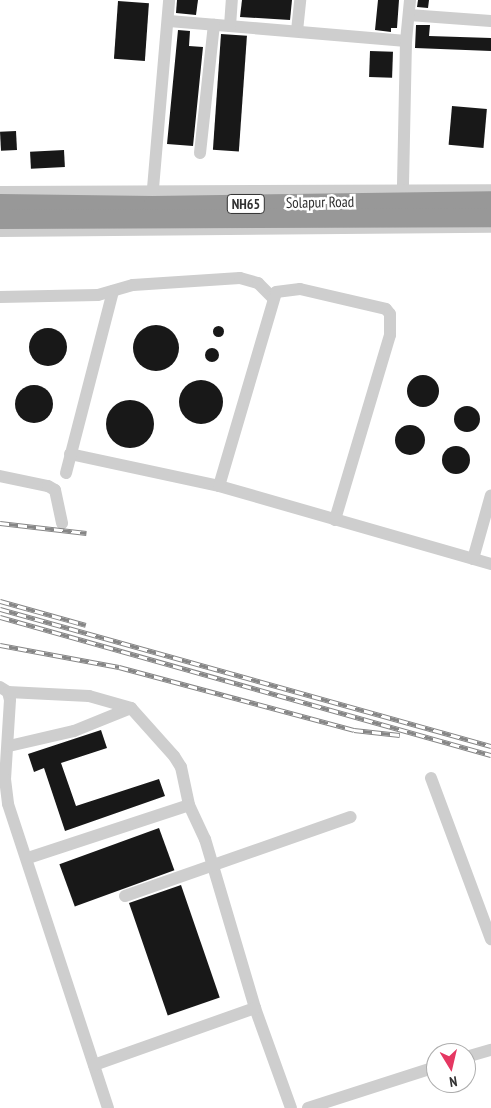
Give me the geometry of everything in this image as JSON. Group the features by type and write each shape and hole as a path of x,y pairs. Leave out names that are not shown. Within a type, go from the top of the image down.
{"highway":[{"name":"Solapur Road","path":"0,203 152,198 491,217"},
{"name":"Solapur Road","path":"0,219 352,210 491,200"}],"street":[{"path":"152,198 169,21 169,0"},
{"path":"230,26 232,0"},
{"path":"297,31 300,0"},
{"path":"403,190 406,41 410,0"},
{"path":"409,15 491,20"},
{"path":"169,21 406,41"},
{"path":"200,154 214,25"},
{"path":"0,192 152,198 403,190 491,190"},
{"path":"0,232 491,227"},
{"path":"0,297 98,295 133,285 240,278 251,279 272,296"},
{"path":"219,486 272,296 284,288 300,289 386,309 390,314 390,335 335,520"},
{"path":"66,473 113,292"},
{"path":"70,454 219,486 491,564"},
{"path":"0,476 48,486 55,490 62,523"},
{"path":"473,559 491,495"},
{"path":"108,1108 6,791 10,746 4,717 4,689 89,696 131,708 181,767 189,805 212,864 255,1008 291,1108"},
{"path":"10,746 74,731 131,708"},
{"path":"431,778 491,939"},
{"path":"28,858 189,805"},
{"path":"125,896 212,864 351,818"},
{"path":"94,1065 255,1008"},
{"path":"476,1055 491,1050"},
{"path":"308,1108 426,1070"}],"building":[{"path":"177,0 198,0 196,15 176,13"},
{"path":"242,0 292,0 290,20 240,17"},
{"path":"378,0 399,0 397,28 391,28 391,32 375,30"},
{"path":"418,0 429,0 428,8 417,7"},
{"path":"118,1 149,3 145,61 114,59"},
{"path":"416,25 430,25 429,36 491,38 491,51 415,48"},
{"path":"178,30 190,31 189,46 203,47 193,146 167,144"},
{"path":"221,34 247,36 239,152 213,150"},
{"path":"370,51 393,52 392,78 369,77"},
{"path":"452,106 487,109 483,148 449,145"},
{"path":"16,131 17,150 1,151 0,132"},
{"path":"64,150 65,167 31,169 30,152"},
{"path":"161,325 173,331 178,339 178,357 173,365 165,370 151,371 139,365 134,357 133,343 139,331 147,326"},
{"path":"216,326 220,326 223,331 222,335 216,336 213,333 213,329"},
{"path":"48,328 61,334 67,347 61,360 48,366 35,360 29,347 35,334"},
{"path":"212,348 217,350 219,355 217,360 212,362 207,360 205,355 207,350"},
{"path":"423,375 434,380 439,391 434,402 423,407 412,402 407,391 412,380"},
{"path":"205,380 217,386 222,393 222,411 217,418 210,423 197,424 189,421 182,414 179,398 182,390 189,383"},
{"path":"34,385 47,391 53,404 47,417 34,423 21,417 15,404 21,391"},
{"path":"125,400 135,400 147,407 154,419 154,429 147,441 135,448 125,448 117,444 110,437 106,429 106,419 110,411 117,404"},
{"path":"467,406 476,410 480,419 476,428 467,432 458,428 454,419 458,410"},
{"path":"410,425 421,429 425,440 421,451 410,455 399,451 395,440 399,429"},
{"path":"456,446 466,450 470,460 466,470 456,474 446,470 442,460 446,450"},
{"path":"101,730 107,748 61,763 76,806 159,779 165,796 65,831 44,768 34,772 28,754"},
{"path":"159,828 174,870 75,907 59,864"},
{"path":"181,885 220,998 168,1015 129,903"}],"railway":[{"path":"0,523 86,533"},
{"path":"0,601 86,625"},
{"path":"0,609 491,746"},
{"path":"0,617 491,755"},
{"path":"0,645 119,667 354,730 400,735"}]}
